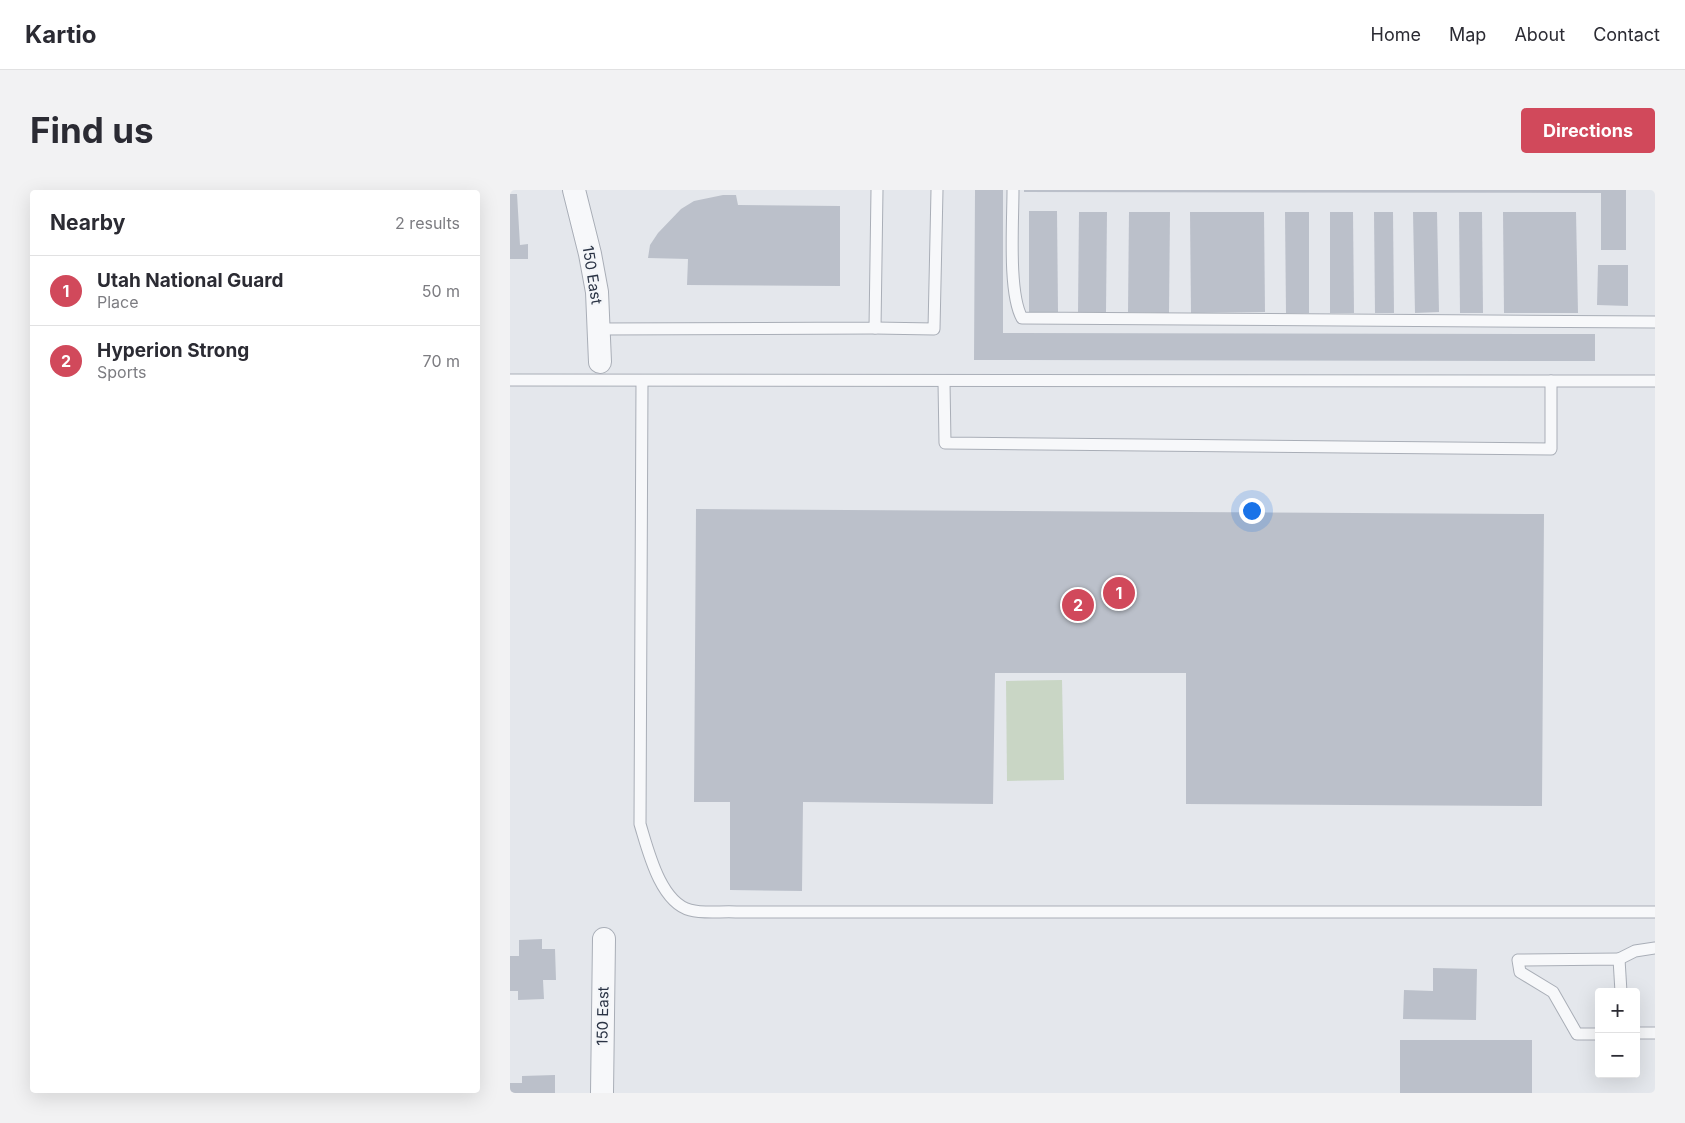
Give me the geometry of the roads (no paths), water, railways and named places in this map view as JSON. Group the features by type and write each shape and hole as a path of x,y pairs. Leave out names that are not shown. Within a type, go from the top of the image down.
{"street":[{"name":"150 East","path":"574,190 590,254 596,292 600,371"},
{"name":"150 East","path":"602,1093 604,939"}],"lane":[{"path":"876,328 877,190"},
{"path":"599,329 934,329 937,190"},
{"path":"1012,190 1014,281 1017,310 1022,318 1655,322"},
{"path":"510,380 600,371 642,380 944,382 1655,381"},
{"path":"642,380 640,824 652,862 662,884 674,902 690,910 736,912 1655,912"},
{"path":"944,382 945,443 1551,449 1551,381"},
{"path":"1595,1034 1577,1034 1553,992 1520,972 1518,960 1619,959 1626,954 1655,948"},
{"path":"1619,959 1620,988"},
{"path":"1640,1033 1655,1033"}],"place":[{"name":"Utah National Guard","path":"1119,593"},
{"name":"Hyperion Strong","path":"1078,605"}]}
